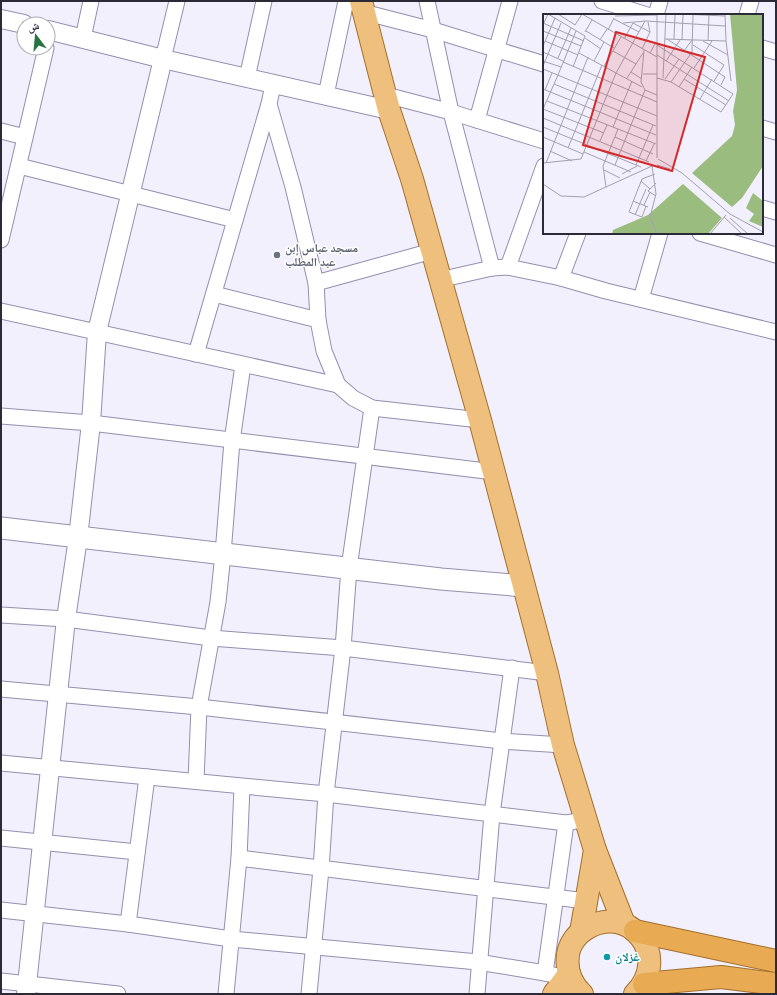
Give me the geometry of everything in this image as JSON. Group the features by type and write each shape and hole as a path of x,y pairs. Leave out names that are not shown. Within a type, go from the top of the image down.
{"highway":[{"path":"630,927 776,960"},
{"path":"641,990 721,977 776,984"}],"main road":[{"path":"357,5 402,145 439,280 480,420 547,673 563,746 587,819 595,850 630,927 643,939 648,950 650,962 649,973 641,990"},
{"path":"1,528 441,579 524,586"},
{"path":"581,932 595,850"},
{"path":"582,994 573,985 563,982 569,952 573,941 581,932 590,926 601,922 613,922 630,927"}],"street":[{"path":"83,38 91,1"},
{"path":"27,989 52,767 66,619 78,538 91,423 97,332 129,194 177,1"},
{"path":"247,78 264,1"},
{"path":"427,1 450,112 492,268"},
{"path":"477,120 510,1"},
{"path":"602,1 644,14"},
{"path":"656,14 660,1"},
{"path":"747,14 751,1"},
{"path":"326,95 357,5 543,64"},
{"path":"1,19 16,22"},
{"path":"56,34 83,38 273,85 326,95 450,112 543,141"},
{"path":"763,48 776,52"},
{"path":"1,240 44,56"},
{"path":"196,354 269,104 273,85"},
{"path":"269,104 293,187 316,283 318,320 324,352 338,385 353,398 372,408 480,420"},
{"path":"763,128 776,132"},
{"path":"1,130 25,137"},
{"path":"19,166 235,220"},
{"path":"508,267 543,169"},
{"path":"763,208 776,212"},
{"path":"561,278 578,234"},
{"path":"641,299 660,234"},
{"path":"703,234 776,255"},
{"path":"316,283 432,251"},
{"path":"439,280 492,268 508,267 561,278 776,332"},
{"path":"214,294 318,320"},
{"path":"1,311 338,385"},
{"path":"196,781 199,707 223,554 232,441 243,364"},
{"path":"309,994 322,868 326,794 344,648 349,568 372,408"},
{"path":"1,416 91,423 494,472"},
{"path":"1,614 66,619 211,638 344,648 547,673"},
{"path":"477,994 478,962 487,889 492,814 512,668"},
{"path":"1,688 58,695 199,707 335,724 563,746"},
{"path":"1,763 326,794 566,823 587,819"},
{"path":"128,924 147,777"},
{"path":"226,994 239,858 242,787"},
{"path":"545,973 566,823"},
{"path":"1,838 137,852"},
{"path":"239,858 586,901"},
{"path":"1,910 128,924 231,939 478,962 545,973 563,982"},
{"path":"1,981 27,989 118,994"}],"place":[{"name":"مسجد عباس إبن عبد المطلب","path":"277,255"},
{"name":"غزلان","path":"607,957"}]}
